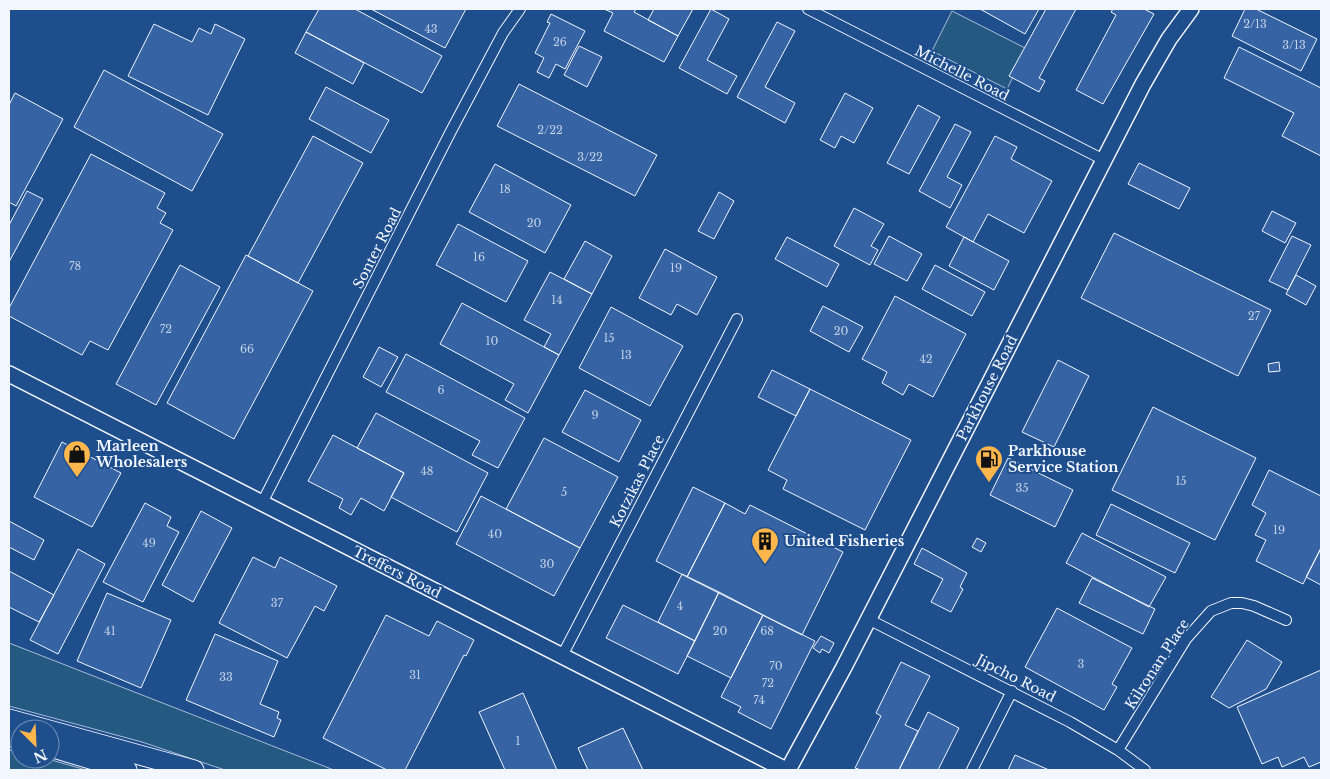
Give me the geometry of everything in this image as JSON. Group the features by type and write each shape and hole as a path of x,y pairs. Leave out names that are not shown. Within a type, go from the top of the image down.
{"highway":[{"path":"9,718 194,770"},
{"path":"60,750 127,770"}],"street":[{"name":"Sonter Road","path":"262,503 450,132 503,33 520,9"},
{"name":"Michelle Road","path":"808,9 1104,160"},
{"name":"Parkhouse Road","path":"787,770 868,619 1152,68 1191,9"},
{"name":"Kotzikas Place","path":"562,656 737,319"},
{"name":"Treffers Road","path":"9,374 562,656 757,763 787,770"},
{"name":"Kilronan Place","path":"1118,750 1186,639 1211,611 1230,604 1242,603 1254,606 1286,620"},
{"name":"Jipcho Road","path":"868,619 1012,691 1118,750 1145,770"},
{"path":"972,770 1012,691"}],"shaded area":[{"path":"952,11 1027,49 1007,89 932,51"},
{"path":"9,643 334,770 225,770 142,742 9,706"},
{"path":"9,750 10,769 60,769 60,762 86,770 9,770"}],"building":[{"path":"319,9 355,9 442,56 422,93 306,32"},
{"path":"371,9 466,9 445,48"},
{"path":"604,9 636,9 634,12 678,36 664,62 604,31 613,13"},
{"path":"654,9 693,9 678,36 648,20"},
{"path":"711,9 729,19 707,60 737,76 727,94 679,68"},
{"path":"980,9 1039,9 1025,34"},
{"path":"1046,9 1076,9 1039,78 1045,81 1039,92 1009,76"},
{"path":"1113,9 1144,9 1154,14 1103,104 1076,90 1116,15 1111,12"},
{"path":"1245,9 1256,9 1317,39 1301,71 1232,36"},
{"path":"551,14 585,31 565,69 556,64 549,78 537,72 544,58 535,53 550,23 547,22"},
{"path":"777,22 795,31 765,87 795,103 785,123 737,97"},
{"path":"154,24 192,42 199,28 211,34 215,24 245,39 208,115 128,76"},
{"path":"306,32 364,63 353,84 295,53"},
{"path":"579,46 602,57 587,87 564,75"},
{"path":"1239,47 1321,88 1321,156 1282,136 1294,113 1224,78"},
{"path":"104,70 223,134 192,191 74,127"},
{"path":"519,84 657,155 635,196 497,126"},
{"path":"326,87 389,120 371,153 309,119"},
{"path":"15,93 63,119 16,206 9,202 9,105"},
{"path":"845,93 873,108 854,143 841,136 835,148 820,140"},
{"path":"918,105 940,117 909,174 887,163"},
{"path":"955,124 971,132 947,177 962,185 950,208 919,191"},
{"path":"313,136 363,163 298,283 248,256"},
{"path":"995,136 1017,147 1011,159 1052,181 1024,233 988,214 973,242 946,227"},
{"path":"91,154 165,193 157,208 166,213 160,223 173,230 108,350 90,341 82,355 9,316 9,308"},
{"path":"1139,163 1190,188 1179,209 1128,184"},
{"path":"495,164 571,205 545,253 469,212"},
{"path":"27,191 43,199 9,262 9,225"},
{"path":"719,192 734,201 714,239 698,231"},
{"path":"854,208 884,224 871,246 878,250 870,265 834,246"},
{"path":"1272,211 1296,223 1285,243 1262,231"},
{"path":"458,224 528,261 506,302 436,265"},
{"path":"1114,233 1271,310 1238,376 1081,298"},
{"path":"889,236 922,254 907,281 874,264"},
{"path":"1292,236 1311,245 1288,290 1269,281"},
{"path":"787,237 839,264 827,287 775,259"},
{"path":"964,237 1009,261 994,290 949,266"},
{"path":"585,241 612,256 592,294 564,279"},
{"path":"665,249 717,277 697,315 677,304 671,315 639,298"},
{"path":"246,255 313,291 234,439 167,403"},
{"path":"180,265 220,287 156,405 116,384"},
{"path":"935,265 985,292 972,316 922,289"},
{"path":"550,272 592,294 559,355 544,347 551,334 524,320"},
{"path":"1296,275 1316,286 1306,305 1286,294"},
{"path":"895,296 966,334 933,397 909,384 903,395 882,383 887,372 862,359"},
{"path":"462,303 559,355 528,413 505,400 514,384 440,344"},
{"path":"823,306 863,327 849,352 810,331"},
{"path":"611,307 683,346 650,406 579,368"},
{"path":"379,347 398,357 381,387 363,377"},
{"path":"406,354 525,418 498,468 472,455 480,441 386,392"},
{"path":"1058,360 1089,376 1054,447 1022,432"},
{"path":"1279,362 1280,371 1269,372 1268,364"},
{"path":"772,370 810,389 796,416 758,397"},
{"path":"810,389 911,440 865,530 783,489 787,480 768,470"},
{"path":"585,390 641,420 619,462 562,432"},
{"path":"1153,407 1256,458 1215,540 1112,490"},
{"path":"376,413 488,473 457,532 391,497 404,473 357,448"},
{"path":"333,435 404,473 384,511 361,498 351,515 339,508 343,499 308,481"},
{"path":"544,438 618,477 580,548 506,509"},
{"path":"62,442 121,473 92,527 34,497"},
{"path":"1008,458 1073,490 1055,527 990,495"},
{"path":"1269,470 1321,496 1321,548 1303,584 1256,561 1266,540 1255,535 1266,513 1252,505"},
{"path":"693,487 725,503 687,577 656,561"},
{"path":"481,496 580,548 554,596 456,544"},
{"path":"145,503 171,517 167,526 179,532 143,602 103,582"},
{"name":"United Fisheries","path":"725,503 745,514 750,505 843,552 802,635 687,577"},
{"path":"1111,504 1190,543 1175,573 1096,535"},
{"path":"201,511 232,528 193,602 162,585"},
{"path":"9,521 44,540 34,560 9,547"},
{"path":"1082,533 1166,577 1149,607 1066,563"},
{"path":"977,538 986,543 981,552 972,547"},
{"path":"922,548 967,573 960,587 963,589 951,612 931,602 943,579 914,564"},
{"path":"1321,548 1321,585 1306,577"},
{"path":"78,549 105,564 58,654 30,640"},
{"path":"253,557 275,568 280,557 337,586 324,611 315,606 287,658 219,623"},
{"path":"9,571 54,595 39,622 9,607"},
{"path":"682,574 719,592 695,641 658,622"},
{"path":"1092,578 1155,609 1143,634 1079,603"},
{"path":"719,592 763,615 731,678 687,656"},
{"path":"107,593 171,620 141,688 77,661"},
{"path":"623,605 695,641 678,674 606,638"},
{"path":"1057,608 1132,648 1112,684 1117,687 1104,710 1025,667"},
{"path":"386,615 429,636 437,621 474,640 466,656 464,655 405,770 387,770 323,738"},
{"path":"763,615 815,641 771,729 738,712 741,707 721,697"},
{"path":"215,634 278,661 260,704 279,712 277,718 281,720 274,737 186,700"},
{"path":"821,636 834,643 829,653 822,649 820,653 813,648"},
{"path":"1247,640 1282,662 1266,689 1229,708 1211,697"},
{"path":"901,662 930,676 905,725 918,731 899,770 861,770 855,768 881,716 876,713"},
{"path":"1321,670 1321,762 1309,767 1304,757 1282,767 1278,757 1262,764 1237,707"},
{"path":"523,693 557,770 505,770 479,712"},
{"path":"928,712 959,728 938,770 899,770"},
{"path":"623,728 643,770 588,770 578,748"},
{"path":"1015,755 1049,770 1008,770"}],"place":[{"name":"Marleen Wholesalers","path":"77,478"},
{"name":"Parkhouse Service Station","path":"989,483"},
{"name":"United Fisheries","path":"765,565"}]}
